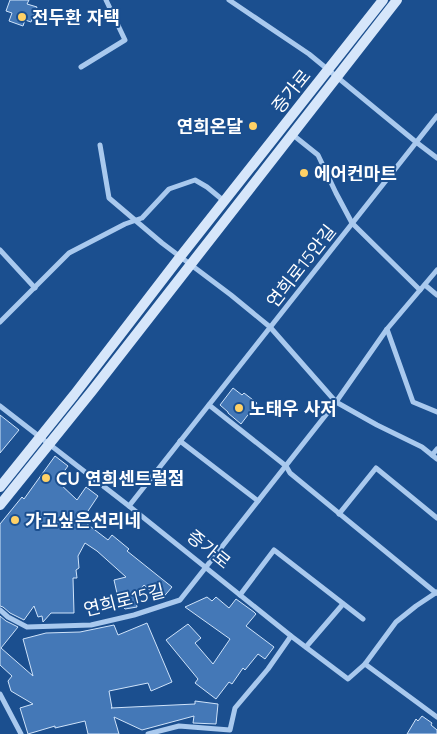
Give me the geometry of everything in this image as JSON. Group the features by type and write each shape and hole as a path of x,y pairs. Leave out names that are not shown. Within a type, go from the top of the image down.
{"main road":[{"name":"증가로","path":"0,487 383,0"},
{"name":"증가로","path":"0,505 293,135 397,0"}],"street":[{"path":"80,67 125,40 106,0"},
{"path":"229,0 309,54 437,158"},
{"path":"238,6 240,0"},
{"name":"연희로15안길","path":"129,506 437,116"},
{"name":"증가로","path":"293,135 318,155 352,223"},
{"path":"100,145 109,198 162,243 270,327"},
{"path":"0,322 69,253 125,224 142,218 169,189 195,180 225,201"},
{"name":"연희로15안길","path":"352,223 420,290"},
{"path":"0,250 35,288"},
{"name":"연희로15길","path":"0,610 8,617 27,627 92,625 134,615 180,600 336,402 387,329 437,270"},
{"path":"424,285 437,294"},
{"name":"연희로15안길","path":"270,327 336,402"},
{"path":"387,329 413,402 437,412"},
{"path":"336,402 422,447 435,457 437,449"},
{"path":"208,405 286,466 290,474 436,592 396,622 365,664 437,717"},
{"name":"증가로","path":"0,406 348,679 365,664"},
{"path":"180,441 258,501"},
{"path":"339,514 376,468 437,518"},
{"path":"240,595 274,550 363,619"},
{"path":"306,647 342,604"},
{"path":"148,734 179,726 230,730 235,708 268,669 291,636"},
{"path":"0,694 20,734"}],"building":[{"name":"전두환 자택","path":"10,0 29,0 27,4 37,7 31,22 25,20 23,26 9,21 12,13 6,11"},
{"name":"노태우 사저","path":"233,388 242,395 244,393 257,403 241,424 220,405"},
{"path":"0,415 19,430 0,453"},
{"path":"55,456 68,466 57,481 77,500 86,487 98,496 82,520 108,540 112,535 129,549 127,551 172,587 161,600 144,585 135,596 137,607 125,609 119,602 114,580 126,577 97,551 85,543 78,556 79,568 76,570 77,578 73,578 74,613 51,613 43,622 42,616 38,617 34,606 24,620 0,606 0,524 22,497 24,499"},
{"path":"207,597 212,601 216,597 229,608 236,599 254,612 256,614 246,626 274,647 265,659 258,654 245,670 243,668 232,684 229,682 216,699 195,683 198,679 166,640 188,624 201,638 195,643 213,664 230,639 185,607"},
{"path":"0,616 18,627 1,648 33,676 23,639 46,633 80,632 114,625 118,635 147,623 172,682 151,691 148,683 109,691 112,708 195,704 195,701 218,704 216,724 193,723 194,716 142,730 114,717 119,734 88,734 85,721 55,728 55,726 28,734 20,708 33,704 11,691 8,681 12,676 0,665"},
{"path":"422,716 432,723 431,725 437,730 437,734 407,734 416,719 418,721"}],"place":[{"name":"전두환 자택","path":"22,17"},
{"name":"연희온달","path":"253,126"},
{"name":"에어컨마트","path":"304,173"},
{"name":"노태우 사저","path":"239,408"},
{"name":"CU 연희센트럴점","path":"46,478"},
{"name":"가고싶은선리네","path":"15,520"}]}
